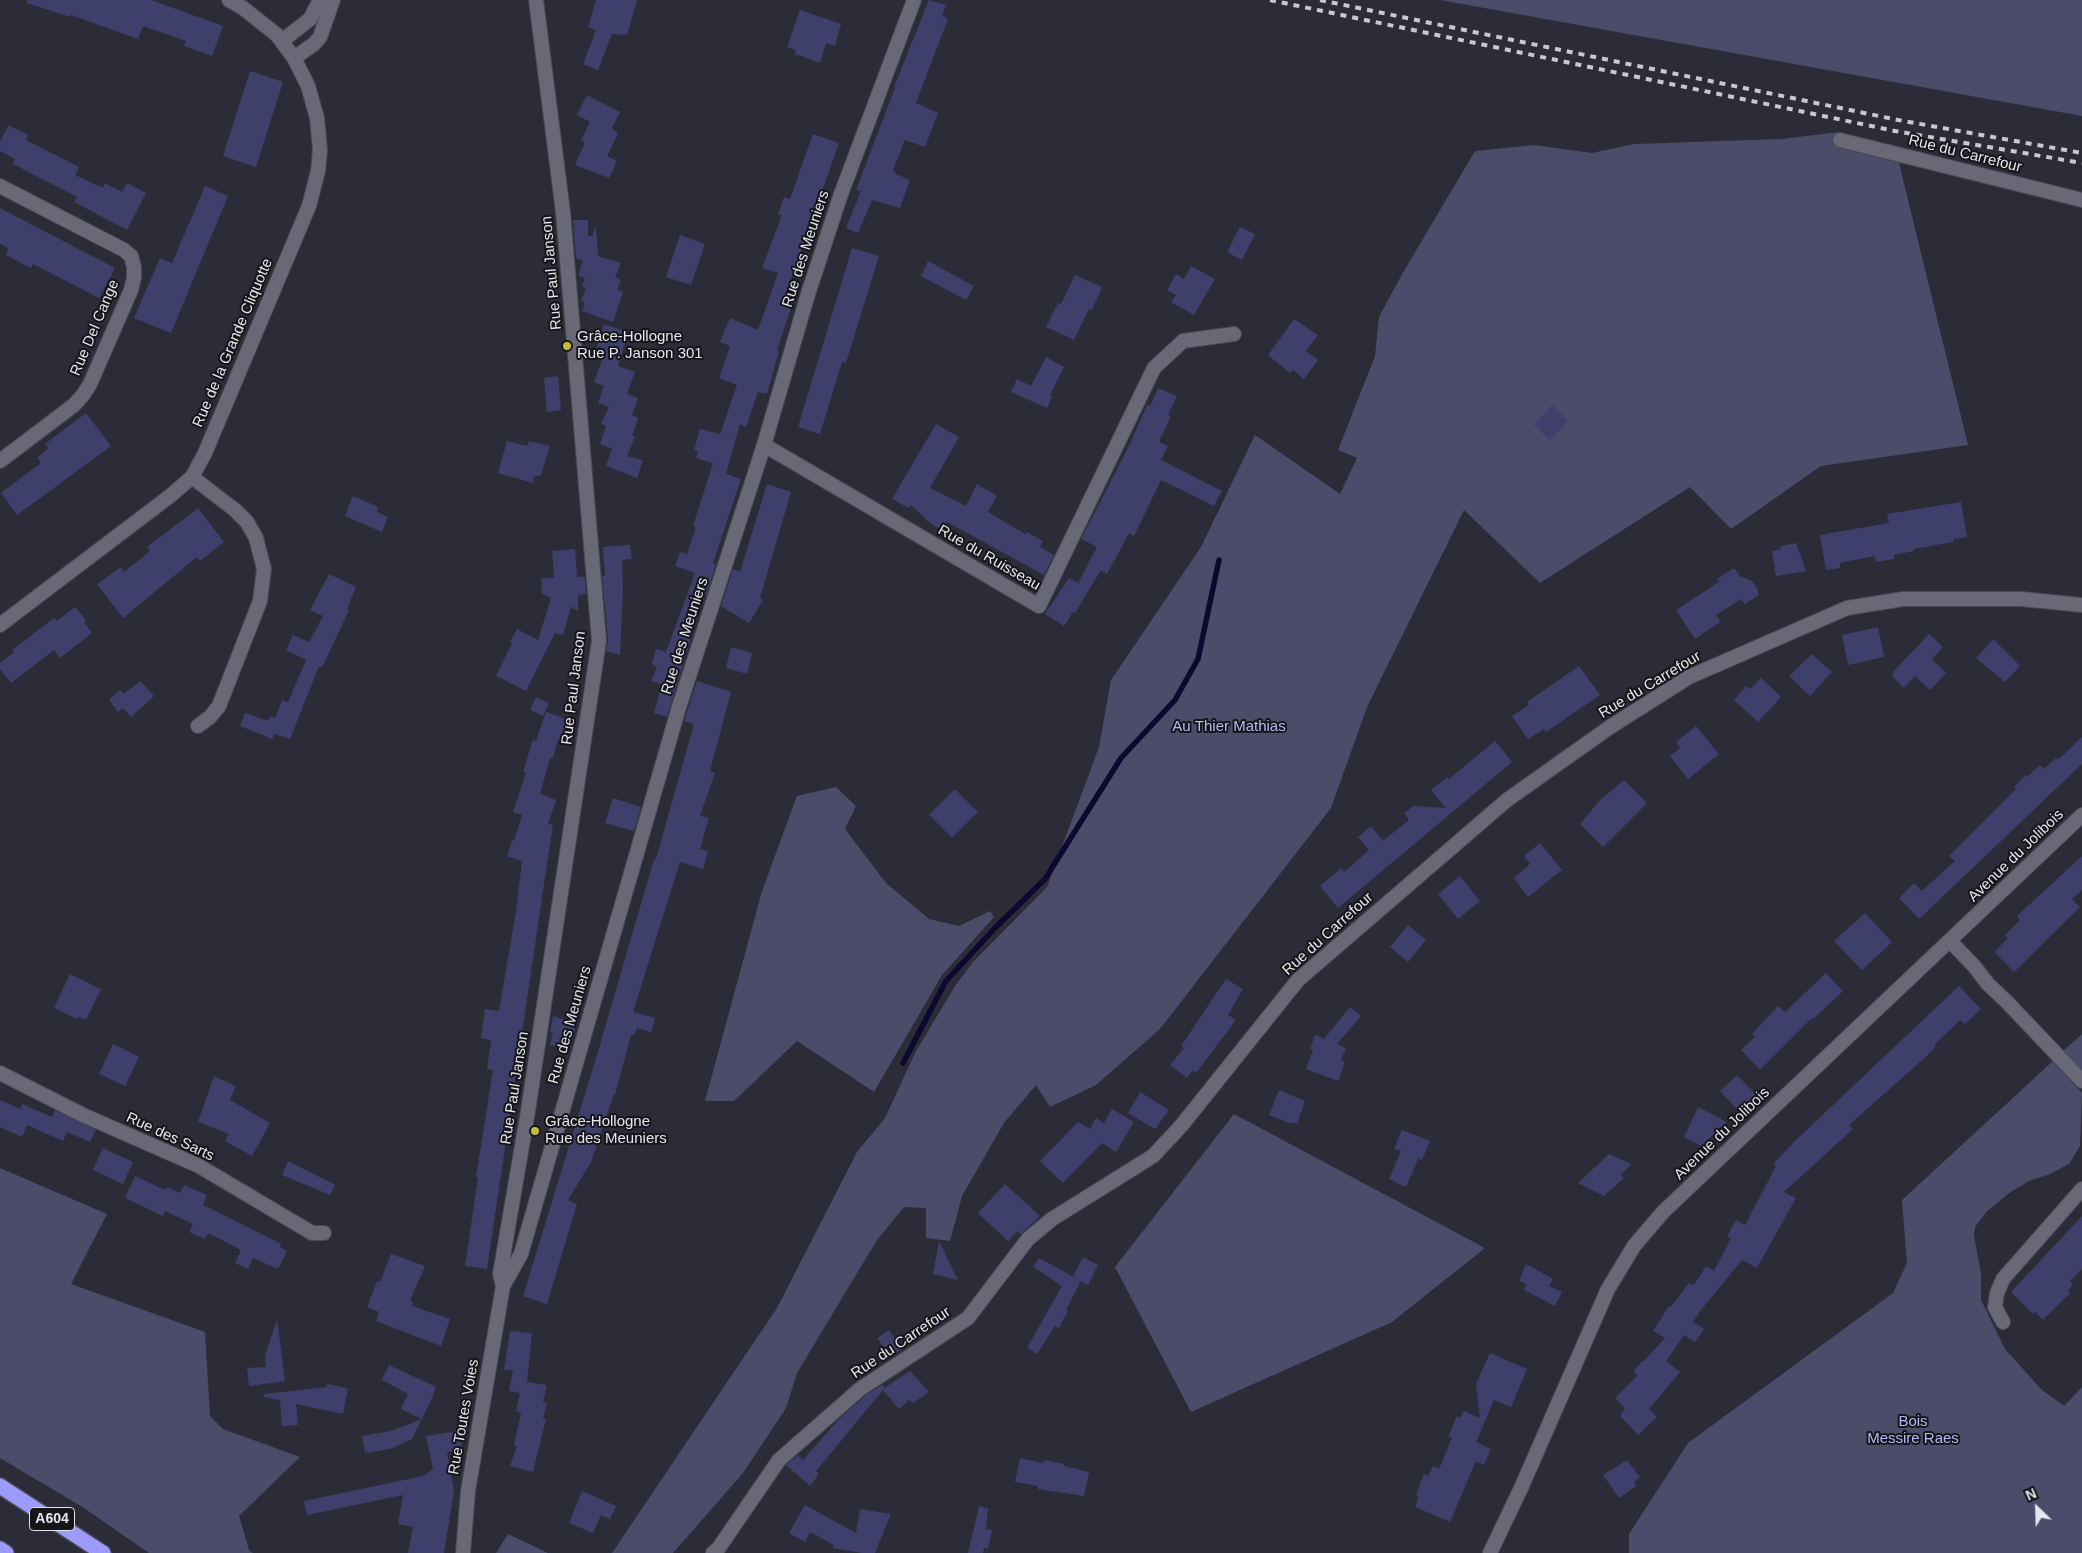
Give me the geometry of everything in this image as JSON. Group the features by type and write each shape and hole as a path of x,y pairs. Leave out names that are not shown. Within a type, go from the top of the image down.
{"highway":[{"name":"A604","path":"0,1486 103,1553"},
{"path":"0,1549 6,1553"}],"street":[{"name":"Rue de la Grande Cliquotte","path":"0,625 170,496 192,476 205,453 303,222 315,188 320,150 317,118 308,86 294,58 282,41 270,28 229,0"},
{"path":"282,41 310,19 320,0"},
{"path":"294,58 314,44 320,37 333,0"},
{"name":"Rue Paul Janson","path":"503,1286 500,1274 528,1111 599,641 563,212 536,0"},
{"name":"Rue des Meuniers","path":"503,1286 521,1254 679,707 764,446 808,294 838,203 914,0"},
{"name":"Rue du Carrefour","path":"1840,140 2082,200"},
{"name":"Rue Del Cange","path":"0,186 124,250 131,256 134,267 134,278 130,290 90,384 83,395 68,409 0,461"},
{"name":"Rue du Ruisseau","path":"764,446 1039,606 1154,368 1183,341 1234,334"},
{"path":"192,476 235,510 247,522 256,538 264,569 263,590 260,601 219,706 210,717 198,726"},
{"name":"Rue du Carrefour","path":"713,1553 718,1549 779,1460 860,1389 968,1318 1028,1239 1052,1219 1153,1156 1181,1126 1298,980 1507,800 1602,733 1689,677 1847,608 1903,599 2021,599 2082,605"},
{"name":"Avenue du Jolibois","path":"1490,1553 1608,1289 1634,1246 1674,1201 2082,815"},
{"path":"1950,941 1988,984 2082,1081"},
{"name":"Rue des Sarts","path":"0,1073 83,1115 199,1166 303,1229 312,1233 324,1234"},
{"path":"2003,1322 1995,1307 1997,1293 2003,1279 2082,1189"},
{"name":"Rue Toutes Voies","path":"463,1553 468,1491 503,1286"}],"green space":[{"path":"1440,0 2082,0 2082,116"},
{"name":"Au Thier Mathias","path":"1840,132 1840,140 1897,155 1968,445 1821,466 1731,529 1690,487 1540,583 1464,510 1367,707 1331,808 1160,1029 1096,1085 1050,1107 1036,1085 1004,1123 962,1196 950,1241 926,1238 926,1208 904,1207 877,1240 797,1373 786,1408 743,1473 673,1553 612,1553 777,1308 857,1152 885,1118 915,1053 955,986 973,962 1047,887 1099,747 1111,680 1201,547 1255,435 1340,494 1357,458 1338,450 1375,356 1379,317 1475,151 1534,145 1592,153 1634,144 1781,139"},
{"path":"836,787 856,806 845,829 886,883 929,919 959,926 990,911 994,917 942,975 874,1092 797,1041 734,1101 705,1101 762,891 797,796"},
{"path":"2082,1034 2082,1071 2063,1051"},
{"name":"Bois Messire Raes","path":"2053,1061 2082,1093 2080,1146 2069,1164 2048,1175 2031,1180 2012,1191 1987,1211 1975,1227 1974,1235 1981,1274 1981,1300 2005,1349 2041,1389 2064,1406 2082,1387 2082,1553 1629,1553 1629,1534 1688,1443 1893,1293 1907,1263 1902,1200"},
{"path":"1234,1114 1485,1248 1392,1322 1191,1412 1115,1267"},
{"path":"0,1168 107,1214 71,1284 205,1332 210,1416 223,1429 300,1457 239,1516 249,1550 253,1553 149,1553 84,1508 0,1458"},
{"path":"508,1534 548,1553 496,1553"}],"building":[{"path":"27,0 151,0 223,26 212,56 184,46 186,41 143,26 138,39 71,15 70,17 27,3"},
{"path":"596,0 637,0 627,35 612,34 598,70 583,64 596,30 588,27"},
{"path":"929,0 946,5 942,16 948,19 916,103 938,113 925,147 905,140 893,170 896,174 910,180 900,208 872,200 858,233 846,228 861,191 856,190"},
{"path":"800,10 841,24 835,46 826,43 820,63 795,54 796,50 787,47"},
{"path":"250,71 283,82 256,167 223,156"},
{"path":"587,95 620,112 612,128 618,134 607,156 617,161 609,178 575,165 585,142 581,140 590,122 577,115"},
{"path":"9,125 28,135 26,140 79,167 75,175 103,188 105,183 122,192 127,183 146,193 127,230 74,202 77,197 13,164 15,159 0,151 0,141"},
{"path":"813,134 839,143 785,296 794,299 777,350 779,351 767,394 758,392 746,427 740,424 726,474 741,479 713,563 716,564 706,596 704,595 667,717 654,713 662,684 651,681 657,667 652,664 656,649 666,652 695,573 675,566 680,552 687,554 696,527 693,526 713,463 696,458 698,451 694,450 700,429 720,434 737,385 719,378 730,346 720,342 730,318 758,330 778,273 762,268 782,215 778,214 784,197 790,199"},
{"path":"205,186 228,196 171,333 134,318 160,258 172,263"},
{"path":"0,208 115,268 99,298 33,264 31,268 6,255 8,248 0,244"},
{"path":"573,220 588,220 588,236 592,236 596,225 598,256 621,263 615,277 621,280 617,290 623,292 613,322 582,311 585,303 581,301 586,288 582,286 585,278 578,275 583,261 576,258"},
{"path":"1240,227 1255,234 1242,260 1227,252"},
{"path":"680,235 705,244 691,285 666,277"},
{"path":"852,248 879,256 846,363 842,362 820,434 798,427"},
{"path":"928,261 974,286 966,300 921,276"},
{"path":"1191,266 1215,279 1194,315 1171,302 1176,295 1167,290 1176,274 1184,279"},
{"path":"1075,275 1102,287 1092,310 1089,309 1074,340 1046,327 1058,303 1061,304"},
{"path":"1294,319 1318,335 1306,351 1318,360 1304,379 1293,370 1290,373 1268,355"},
{"path":"604,324 628,332 618,366 635,372 627,394 638,398 632,415 638,418 632,436 635,437 627,456 643,460 637,478 606,466 612,449 600,444 606,426 601,424 609,407 598,403 604,386 594,382 606,349 597,346"},
{"path":"1046,357 1064,367 1050,395 1052,397 1047,408 1011,392 1017,379 1031,386"},
{"path":"558,376 561,410 547,412 544,378"},
{"path":"1158,388 1177,396 1168,415 1171,416 1159,442 1168,446 1161,460 1222,491 1214,506 1161,480 1134,536 1129,533 1107,574 1101,570 1075,613 1073,612 1064,626 1045,614 1069,578 1078,583 1097,547 1081,539 1129,446 1147,405 1150,406"},
{"path":"1552,405 1568,421 1550,440 1534,425"},
{"path":"86,413 111,446 17,515 1,493 41,463 37,458 48,448 45,444"},
{"path":"936,424 959,437 930,488 966,506 977,484 997,496 988,512 1025,534 1027,532 1043,541 1040,547 1054,555 1044,575 947,522 942,530 931,524 911,505 908,508 892,499"},
{"path":"507,441 527,446 529,441 550,446 541,475 534,477 533,483 498,473"},
{"path":"767,484 791,492 760,598 763,600 749,623 721,606 733,569 740,572"},
{"path":"353,496 378,507 377,512 388,517 382,532 345,516"},
{"path":"1961,502 1967,537 1953,539 1953,542 1913,549 1914,551 1894,555 1894,559 1876,562 1875,556 1840,563 1840,568 1826,570 1820,535 1889,523 1887,514"},
{"path":"198,508 224,542 200,561 197,557 123,618 97,584 121,567 124,572 150,551 147,547"},
{"path":"1796,543 1806,571 1776,576 1772,551 1781,549 1781,546"},
{"path":"630,545 632,559 622,560 623,590 620,655 606,651 608,640 602,576 605,576 603,547"},
{"path":"575,549 577,577 585,577 586,594 578,595 578,611 571,607 563,635 555,633 526,691 496,676 517,629 538,640 551,598 542,594 541,578 554,578 552,551"},
{"path":"1734,568 1740,576 1752,581 1758,590 1758,596 1745,604 1741,599 1716,615 1720,622 1695,639 1676,610 1719,582 1717,579"},
{"path":"329,574 356,587 347,609 349,610 322,668 319,666 290,739 275,734 272,739 240,726 245,713 268,721 270,716 275,718 282,700 288,702 306,660 286,650 293,635 309,642 323,616 310,610"},
{"path":"75,607 86,620 84,622 92,633 60,658 54,650 11,683 0,669 0,663 14,652 12,650 54,618 57,621"},
{"path":"1878,627 1884,657 1848,665 1842,635"},
{"path":"1929,634 1943,647 1932,659 1946,673 1930,690 1915,676 1904,688 1893,677 1893,672"},
{"path":"1993,639 2020,666 2005,682 1976,658"},
{"path":"731,647 752,653 747,674 726,668"},
{"path":"1812,654 1832,672 1810,696 1789,676"},
{"path":"1579,666 1600,695 1546,732 1544,729 1528,739 1512,716 1529,705 1527,702"},
{"path":"1761,678 1781,697 1758,722 1734,700 1746,686 1751,689"},
{"path":"140,681 154,696 131,717 123,708 118,712 109,700 120,690 124,694"},
{"path":"697,681 731,692 710,771 715,773 700,816 709,818 700,849 708,851 703,869 680,862 633,1012 655,1018 651,1032 637,1028 634,1035 631,1035 615,1095 591,1162 568,1200 577,1204 547,1304 523,1296 597,1055 654,859 656,859 694,724 684,721"},
{"path":"536,697 549,703 543,716 530,710"},
{"path":"546,712 569,720 565,742 558,740 553,758 550,758 540,794 556,800 548,824 553,825 487,1269 465,1266 478,1178 476,1177 493,1070 487,1069 491,1040 481,1038 485,1009 499,1011 516,911 522,861 507,856 522,815 513,812 526,773 523,772 529,752 533,740 536,741"},
{"path":"1696,726 1719,754 1688,779 1670,756 1680,748 1676,742"},
{"path":"2082,737 2082,764 1919,919 1899,898 1914,883 1922,891 1955,861 1949,856 2016,789 2014,787 2026,775 2028,776 2040,765 2044,769 2056,758 2058,760"},
{"path":"1495,741 1512,762 1338,908 1320,886 1341,868 1344,872 1369,850 1358,837 1371,826 1383,841 1409,820 1404,813 1413,806 1446,808 1431,790 1447,777 1449,779"},
{"path":"1624,780 1647,803 1603,847 1580,824 1600,800"},
{"path":"955,789 978,812 952,838 929,815"},
{"path":"613,798 641,807 634,831 605,823"},
{"path":"1540,843 1562,870 1528,897 1514,878 1530,864 1524,856"},
{"path":"2082,856 2082,890 2072,899 2080,907 2014,972 1994,952 2008,938 2005,935 2020,920 2017,916"},
{"path":"1460,876 1480,901 1458,919 1438,894"},
{"path":"1865,913 1892,942 1862,970 1834,941"},
{"path":"1408,925 1426,940 1408,962 1390,947"},
{"path":"1826,973 1843,991 1812,1018 1760,1070 1741,1050 1755,1037 1752,1034 1778,1006 1785,1012"},
{"path":"70,974 101,989 86,1020 79,1017 77,1019 54,1008"},
{"path":"1226,979 1243,989 1228,1015 1236,1020 1196,1073 1193,1070 1187,1078 1170,1065 1184,1048 1181,1046"},
{"path":"1959,986 1981,1009 1965,1024 1960,1020 1934,1045 1936,1047 1849,1125 1853,1129 1784,1192 1796,1198 1757,1268 1742,1260 1701,1310 1693,1322 1704,1329 1695,1342 1684,1335 1666,1361 1680,1372 1649,1409 1657,1417 1638,1435 1620,1416 1625,1409 1615,1398 1638,1375 1633,1372 1642,1361 1665,1338 1653,1331 1669,1306 1671,1307 1689,1283 1694,1285 1706,1266 1714,1271 1731,1238 1727,1236 1736,1220 1745,1225 1776,1166 1773,1164"},
{"path":"1350,1007 1361,1016 1337,1044 1346,1048 1341,1060 1345,1062 1338,1081 1306,1069 1313,1050 1310,1049 1315,1035 1324,1039"},
{"path":"553,1016 576,1024 569,1050 550,1045 553,1032 550,1032"},
{"path":"113,1044 139,1057 125,1086 99,1074"},
{"path":"1737,1075 1757,1095 1739,1111 1720,1091"},
{"path":"214,1076 236,1086 230,1100 270,1123 252,1156 225,1141 229,1134 198,1122"},
{"path":"1279,1090 1305,1101 1297,1124 1293,1122 1292,1124 1269,1115"},
{"path":"1140,1092 1169,1110 1155,1129 1128,1113"},
{"path":"0,1100 20,1109 22,1104 52,1117 55,1110 96,1130 90,1142 67,1132 63,1141 27,1125 22,1137 0,1127"},
{"path":"1698,1107 1727,1122 1701,1146 1684,1137"},
{"path":"1112,1109 1134,1122 1116,1152 1102,1143 1063,1183 1040,1161 1078,1122 1090,1129 1096,1118 1104,1123"},
{"path":"1402,1130 1430,1141 1422,1160 1418,1159 1406,1187 1389,1179 1401,1151 1394,1149"},
{"path":"103,1148 133,1162 123,1184 93,1170"},
{"path":"1609,1154 1631,1164 1621,1175 1624,1178 1604,1196 1578,1183"},
{"path":"288,1161 335,1185 330,1195 282,1175"},
{"path":"135,1176 165,1190 167,1187 180,1193 184,1185 207,1195 203,1205 281,1244 280,1247 287,1251 278,1269 253,1258 248,1269 235,1263 241,1250 208,1233 205,1239 189,1232 193,1224 165,1211 163,1216 125,1198"},
{"path":"1005,1184 1040,1216 1021,1234 1017,1231 1008,1241 978,1213"},
{"path":"2082,1216 2082,1269 2070,1281 2073,1285 2068,1290 2070,1293 2043,1320 2035,1312 2033,1314 2011,1292"},
{"path":"939,1241 958,1280 933,1274"},
{"path":"391,1254 425,1266 410,1301 413,1302 412,1306 450,1319 441,1346 376,1321 379,1312 367,1307 377,1281 380,1282"},
{"path":"1083,1257 1098,1265 1088,1285 1073,1277"},
{"path":"1039,1258 1081,1281 1059,1328 1055,1326 1037,1354 1027,1348 1062,1286 1033,1267"},
{"path":"1526,1264 1553,1279 1549,1286 1562,1292 1555,1306 1524,1290 1526,1284 1519,1281"},
{"path":"277,1319 285,1381 249,1386 247,1368 266,1367 265,1356"},
{"path":"889,1330 902,1349 891,1357 877,1338"},
{"path":"510,1331 532,1333 527,1382 547,1385 543,1402 547,1403 543,1418 546,1419 533,1472 510,1466 517,1446 514,1445 521,1413 516,1412 520,1393 509,1391 513,1370 504,1370"},
{"path":"1490,1353 1527,1369 1511,1407 1494,1400 1476,1442 1491,1449 1484,1465 1476,1461 1450,1522 1415,1507 1419,1496 1416,1495 1424,1474 1428,1476 1433,1466 1439,1469 1452,1438 1448,1437 1457,1416 1460,1418 1464,1411 1480,1418 1476,1384"},
{"path":"389,1365 436,1387 422,1419 401,1409 408,1394 382,1380"},
{"path":"910,1371 929,1392 913,1403 909,1400 899,1409 883,1390 816,1471 819,1474 810,1486 786,1465 798,1455 803,1460 838,1420 865,1396 882,1385 885,1388"},
{"path":"327,1384 348,1388 343,1414 296,1404 298,1425 282,1426 280,1400 264,1397 264,1394 327,1387"},
{"path":"422,1419 412,1439 390,1449 365,1453 362,1436 391,1431"},
{"path":"463,1430 461,1450 447,1452 454,1491 444,1553 408,1553 413,1527 398,1524 403,1495 307,1515 304,1501 423,1476 433,1469 426,1436"},
{"path":"1020,1458 1043,1463 1044,1460 1064,1464 1064,1466 1089,1472 1084,1496 1038,1489 1038,1486 1015,1482"},
{"path":"1627,1460 1640,1477 1634,1482 1636,1486 1619,1498 1603,1475"},
{"path":"582,1491 616,1506 610,1519 601,1515 593,1533 569,1523"},
{"path":"805,1505 856,1533 860,1509 891,1514 875,1553 862,1553 833,1548 834,1545 810,1532 805,1542 789,1533"},
{"path":"979,1506 988,1508 986,1529 992,1530 988,1549 984,1548 983,1553 968,1553"}],"waterway":[{"path":"903,1063 946,981 995,928 1045,879 1121,758 1175,700 1198,659 1219,560"}],"railway":[{"path":"1270,0 1895,131 2082,163"},
{"path":"1320,0 1898,120 2082,153"}],"place":[{"name":"Grâce-Hollogne Rue P. Janson 301","path":"567,346"},
{"name":"Grâce-Hollogne Rue des Meuniers","path":"535,1131"}]}
